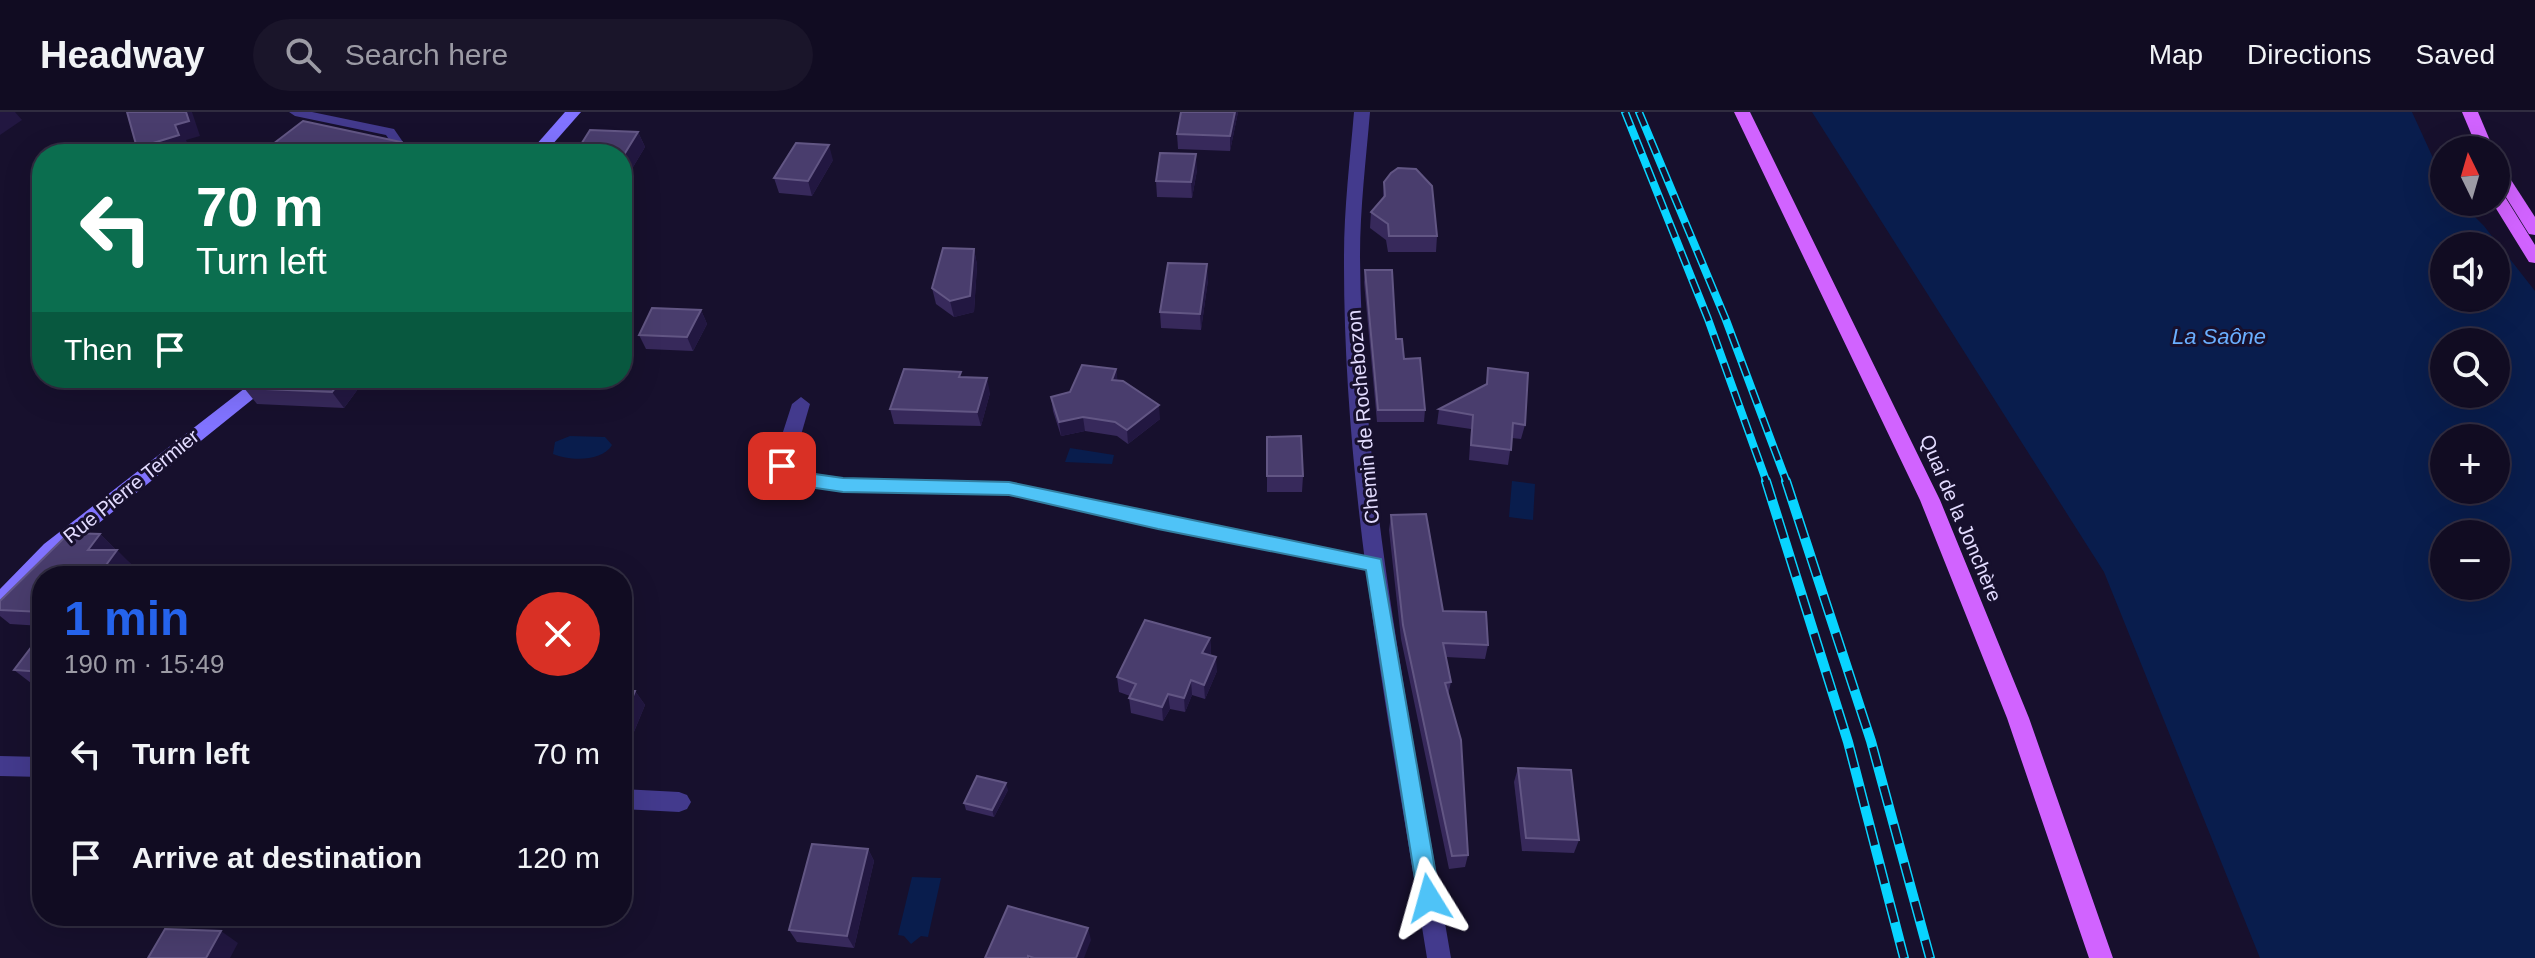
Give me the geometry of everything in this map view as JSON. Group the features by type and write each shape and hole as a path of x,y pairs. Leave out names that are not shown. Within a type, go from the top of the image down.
{"main road":[{"name":"Quai de la Jonchère","path":"1742,112 1930,500 2018,718 2101,958"},
{"path":"2456,112 2471,136"},
{"path":"2470,112 2474,136"},
{"path":"2510,191 2535,230"},
{"path":"2509,216 2535,258"}],"street":[{"path":"545,144 573,112"},
{"name":"Chemin de Rochebozon","path":"1362,112 1352,256 1356,374 1375,564 1439,958"},
{"name":"Rue Pierre Termier","path":"36,566 51,550 257,388"},
{"path":"801,404 782,466 788,477 843,485 957,487"},
{"name":"Rue Pierre Termier","path":"0,603 32,570"},
{"path":"0,766 32,767"},
{"path":"632,800 679,802"}],"lane":[{"path":"295,112 390,132 398,144"},
{"path":"957,487 1009,488 1048,495 1158,522 1375,564"}],"water":[{"name":"La Saône","path":"1812,112 2412,112 2430,151 2430,216 2474,216 2489,232 2430,232 2430,312 2510,312 2510,259 2535,291 2535,958 2260,958 2104,572"},
{"path":"570,436 605,437 612,445 601,455 593,457 568,458 553,454 555,442"},
{"path":"1070,448 1114,455 1112,464 1065,462"},
{"path":"1512,481 1535,484 1533,520 1509,517"},
{"path":"912,877 941,878 928,937 921,936 911,944 904,936 898,935"}],"building":[{"path":"127,112 186,112 189,121 175,125 179,135 150,144 136,144"},
{"path":"1181,112 1235,112 1230,136 1177,134"},
{"path":"303,121 401,142 398,144 273,144"},
{"path":"590,130 638,132 631,144 581,144"},
{"path":"796,143 829,145 808,181 774,178"},
{"path":"1160,153 1196,154 1191,182 1156,181"},
{"path":"1398,168 1416,169 1432,186 1437,236 1389,236 1388,224 1371,212 1385,196 1384,182"},
{"path":"943,248 974,249 970,296 950,301 932,288"},
{"path":"1168,263 1207,264 1200,314 1160,312"},
{"path":"1365,270 1392,270 1396,339 1402,339 1404,359 1420,358 1425,410 1378,410"},
{"path":"652,308 701,310 687,337 639,335"},
{"path":"1082,365 1116,369 1112,380 1123,381 1159,405 1127,430 1115,422 1083,417 1059,422 1051,397 1070,392"},
{"path":"1488,368 1528,373 1525,425 1513,423 1511,450 1471,445 1473,415 1439,409 1487,384"},
{"path":"904,369 961,372 959,377 987,378 977,412 890,409"},
{"path":"244,388 335,388 332,392"},
{"path":"1301,436 1303,476 1267,476 1267,437"},
{"path":"1426,514 1443,611 1486,612 1488,645 1443,643 1451,682 1445,683 1461,740 1468,855 1452,856 1403,625 1391,515"},
{"path":"69,533 100,534 88,550 117,550 105,566 36,566"},
{"path":"32,569 32,612 0,610 0,601"},
{"path":"1145,620 1210,638 1202,653 1216,657 1204,685 1191,680 1184,698 1168,694 1162,707 1129,698 1136,684 1117,677"},
{"path":"32,646 32,671 14,670"},
{"path":"1518,768 1571,770 1579,840 1526,838"},
{"path":"977,776 1006,783 992,810 964,803"},
{"path":"812,844 868,849 847,936 789,930"},
{"path":"1008,906 1088,928 1076,958 985,958"},
{"path":"165,929 221,931 206,958 148,958"}],"railway":[{"path":"1625,112 1708,319 1767,483"},
{"path":"1639,112 1726,320 1787,483"},
{"path":"1766,481 1848,742 1904,958"},
{"path":"1786,481 1871,741 1930,958"}],"route":[{"path":"782,466 788,477 843,485 1009,488 1158,522 1375,564 1429,898"}]}
